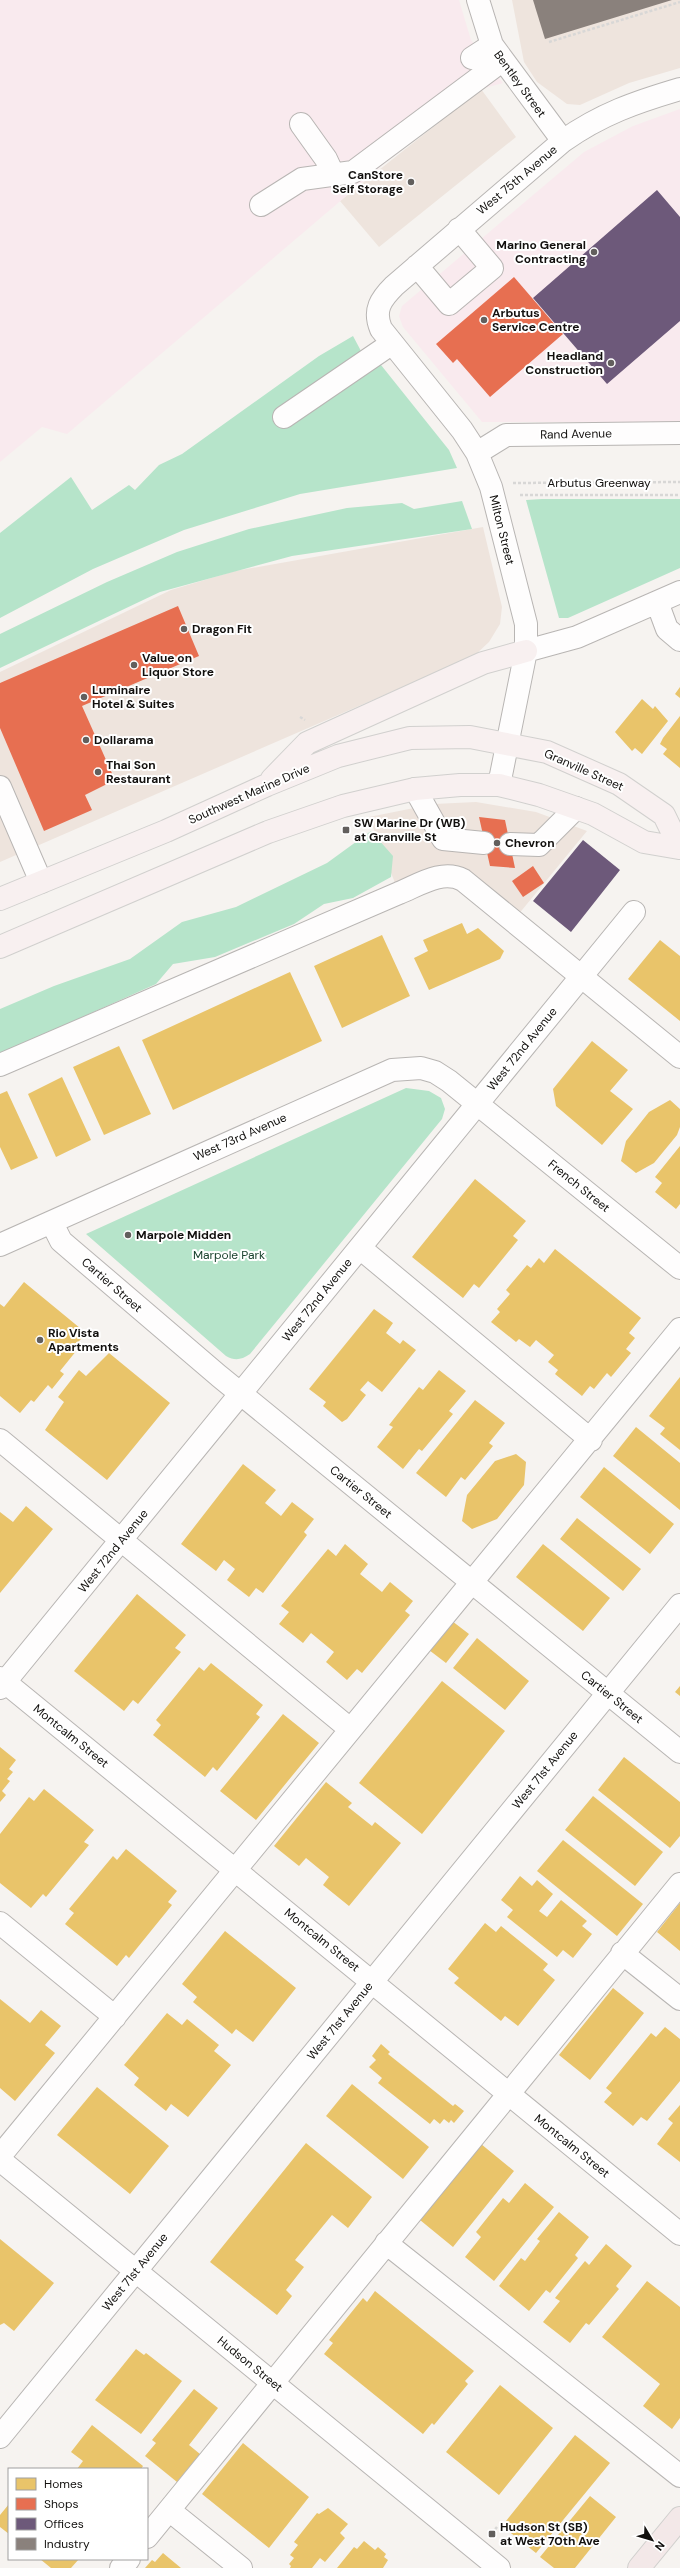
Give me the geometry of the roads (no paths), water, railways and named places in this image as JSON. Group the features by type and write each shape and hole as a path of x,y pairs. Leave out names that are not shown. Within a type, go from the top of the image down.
{"highway":[{"path":"639,2568 680,2518"}],"main road":[{"path":"267,785 307,743 483,664 526,651"},
{"name":"Southwest Marine Drive","path":"0,899 166,831 267,785 338,756 410,738 470,736 508,743"},
{"name":"Granville Street","path":"508,743 547,752 619,784 664,815 680,848"},
{"path":"0,947 268,832 343,806 415,789 460,785 500,785"},
{"name":"Granville Street","path":"500,785 593,814 644,842 680,848"}],"street":[{"name":"Bentley Street","path":"478,0 498,53 563,141"},
{"path":"472,58 498,53"},
{"path":"261,205 302,179 353,172 498,53"},
{"name":"West 75th Avenue","path":"378,306 394,286 563,141 586,124 622,107 680,89"},
{"path":"302,124 326,158 333,174"},
{"path":"417,266 449,304 492,268 460,229"},
{"name":"Milton Street","path":"378,306 377,320 391,344 462,430 477,453 491,487 526,624 526,651 500,785"},
{"path":"284,417 391,344"},
{"name":"Rand Avenue","path":"477,453 506,435 680,433"},
{"path":"526,651 577,637 680,592"},
{"path":"657,602 667,630 680,640"},
{"path":"0,787 41,882"},
{"path":"415,789 443,840 484,843"},
{"path":"510,844 539,845 576,808"},
{"path":"0,1064 441,876 453,875 463,880 680,1057"},
{"name":"West 72nd Avenue","path":"2,1683 123,1540 240,1394 634,912"},
{"name":"West 73rd Avenue","path":"0,1245 392,1070 421,1068 434,1072 478,1103"},
{"name":"French Street","path":"478,1103 680,1268"},
{"name":"Cartier Street","path":"52,1223 61,1241 240,1394 680,1752"},
{"path":"360,1248 591,1440"},
{"path":"0,2156 114,2017 237,1871 350,1728 591,1440 680,1329"},
{"path":"0,1440 350,1728"},
{"name":"West 71st Avenue","path":"0,2437 680,1605"},
{"name":"Montcalm Street","path":"2,1683 237,1871 680,2234"},
{"path":"148,2536 622,1953 680,1884"},
{"path":"0,1923 114,2017"},
{"path":"622,1953 680,1999"},
{"name":"Hudson Street","path":"0,2160 499,2568"},
{"path":"386,2243 680,2476"},
{"path":"169,2510 242,2568"},
{"path":"121,2568 127,2560"}],"place":[{"name":"CanStore Self Storage","path":"411,182"},
{"name":"Marino General Contracting","path":"594,252"},
{"name":"Arbutus Service Centre","path":"484,320"},
{"name":"Headland Construction","path":"611,363"},
{"name":"Dragon Fit","path":"184,629"},
{"name":"Value on Liquor Store","path":"134,665"},
{"name":"Luminaire Hotel & Suites","path":"84,697"},
{"name":"Dollarama","path":"86,740"},
{"name":"Thai Son Restaurant","path":"98,772"},
{"name":"SW Marine Dr (WB) at Granville St","path":"346,830"},
{"name":"Chevron","path":"497,843"},
{"name":"Marpole Midden","path":"128,1235"},
{"name":"Rio Vista Apartments","path":"40,1340"},
{"name":"Hudson St (SB) at West 70th Ave","path":"492,2534"}],"park label":[{"name":"Marpole Park","path":"229,1255"}]}
